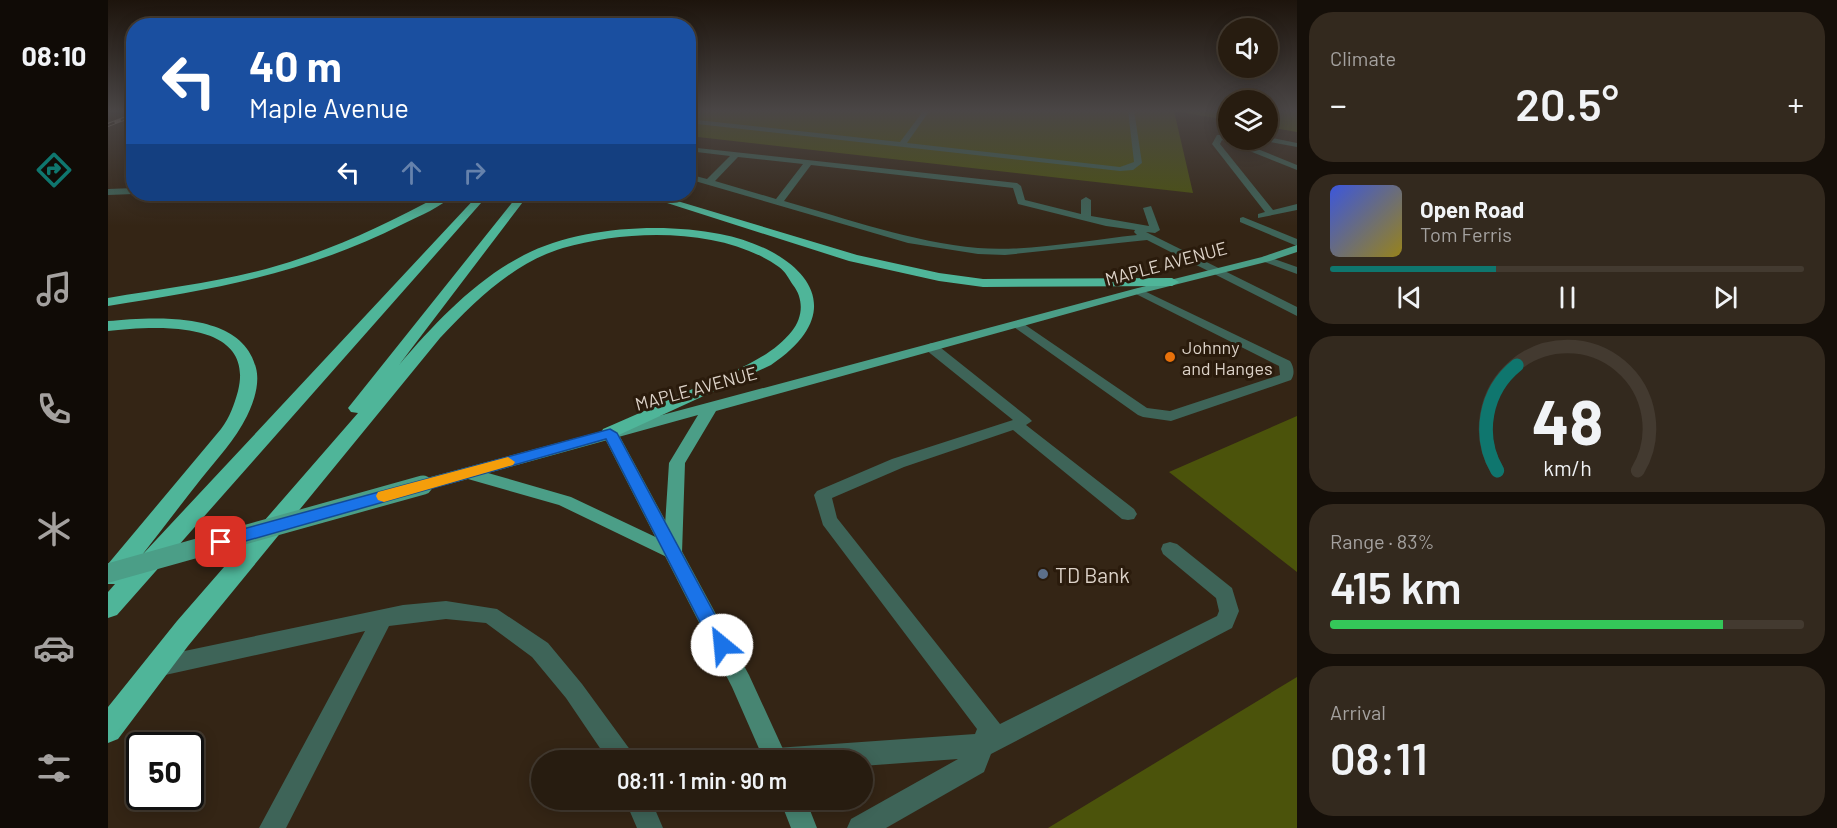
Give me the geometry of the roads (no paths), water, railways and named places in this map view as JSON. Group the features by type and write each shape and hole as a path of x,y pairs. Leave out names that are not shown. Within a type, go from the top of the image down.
{"highway":[{"path":"108,302 222,282 306,261 372,236 436,201"},
{"path":"108,608 478,201"},
{"path":"180,638 519,201"},
{"path":"667,201 854,258 939,277 983,283 1034,285 1172,282"},
{"path":"108,729 156,667 429,341 481,291 529,258 552,247 582,238 646,231 677,232 740,243 785,266 801,282 809,301 807,320 796,336 773,355 745,371 610,433"},
{"path":"108,326 164,323 203,327 230,338 247,355 250,378 243,407 220,442 108,582"}],"main road":[{"name":"MAPLE AVENUE","path":"108,573 610,433 1138,291 1266,259 1297,248"},
{"path":"673,553 677,463 711,406"},
{"path":"610,433 741,682 772,750"},
{"path":"468,473 565,501 673,553"},
{"path":"797,810 804,828"}],"lane":[{"path":"934,149 1107,168 1130,168 1138,163 1136,149"},
{"path":"696,150 1017,186 1021,202 1086,218 1155,230 1148,208"},
{"path":"1221,150 1270,213"},
{"path":"1256,150 1297,168"},
{"path":"709,182 737,154"},
{"path":"779,201 808,162"},
{"path":"696,178 912,241 978,251 1026,250 1147,237"},
{"path":"108,192 126,191"},
{"path":"1086,200 1086,218"},
{"path":"1297,207 1243,220 1297,243"},
{"path":"1126,226 1297,312"},
{"path":"1266,259 1297,271"},
{"path":"1017,325 1143,412 1170,416 1286,377 1284,364 1138,291"},
{"path":"860,828 975,763 990,727 829,520 823,495 898,463 1024,421 931,347"},
{"path":"1015,424 1128,514"},
{"path":"873,753 983,745 1226,622 1229,611 1225,594 1170,549"},
{"path":"156,667 382,619 446,610 490,615 540,650 574,691 615,750"},
{"path":"272,828 382,619"},
{"path":"642,810 650,828"}],"place":[{"name":"Johnny and Hanges","path":"1170,357"},
{"name":"TD Bank","path":"1043,574"}]}
